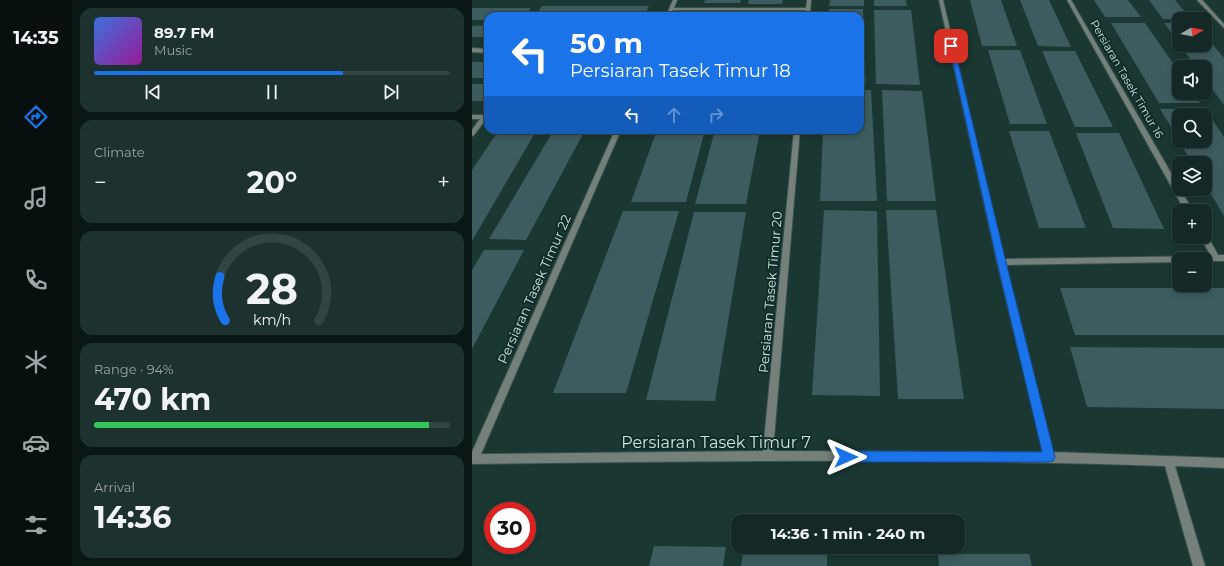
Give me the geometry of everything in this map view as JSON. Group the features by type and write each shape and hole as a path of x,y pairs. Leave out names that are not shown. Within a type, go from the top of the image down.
{"street":[{"path":"670,12 675,0"},
{"path":"809,0 809,12"},
{"path":"941,0 1001,262 1049,457"},
{"name":"Persiaran Tasek Timur 16","path":"1069,0 1185,204"},
{"path":"1199,0 1224,27"},
{"path":"671,9 809,9"},
{"path":"472,50 484,51"},
{"path":"472,117 484,118"},
{"path":"472,134 484,120"},
{"name":"Persiaran Tasek Timur 22","path":"473,459 616,134"},
{"name":"Persiaran Tasek Timur 20","path":"768,456 798,134"},
{"path":"1209,244 1220,258"},
{"path":"1001,262 1172,259"},
{"name":"Persiaran Tasek Timur 7","path":"473,459 768,456 1049,457 1224,463"},
{"path":"1169,462 1199,566"}],"building":[{"path":"705,0 741,0 740,3 704,3"},
{"path":"749,0 783,0 782,4 748,4"},
{"path":"830,0 864,0 864,6 829,6"},
{"path":"874,0 906,0 907,6 874,6"},
{"path":"970,0 1001,0 1017,46 982,46"},
{"path":"1020,0 1049,0 1071,47 1038,46"},
{"path":"1094,0 1128,0 1141,17 1105,17"},
{"path":"1149,0 1175,0 1185,12 1172,12 1172,19 1163,19"},
{"path":"542,6 649,6 646,12 538,12"},
{"path":"472,8 531,8 528,12 484,12 484,20 472,20"},
{"path":"829,9 863,9 863,12 829,12"},
{"path":"698,10 740,10 739,12 697,12"},
{"path":"747,10 783,10 782,12 746,12"},
{"path":"874,10 911,10 920,85 876,84"},
{"path":"1111,23 1145,23 1172,62 1172,100 1198,100 1200,103 1159,103"},
{"path":"1164,23 1172,23 1172,34"},
{"path":"484,25 484,37 472,37 472,26"},
{"path":"864,34 866,84 864,84"},
{"path":"1212,43 1224,58 1224,105 1212,89 1212,60 1191,60 1185,52 1212,52"},
{"path":"988,50 1020,50 1047,124 1010,124"},
{"path":"1042,51 1075,51 1113,127 1075,127"},
{"path":"472,62 484,62 484,78 472,78"},
{"path":"472,84 484,84 484,101 472,101"},
{"path":"864,90 871,90 877,201 820,201 823,134 864,134"},
{"path":"882,90 922,91 936,201 887,201"},
{"path":"1160,109 1172,109 1172,129"},
{"path":"1212,119 1224,137 1224,216 1212,196 1212,156 1188,156 1183,148 1212,148"},
{"path":"1009,131 1049,131 1086,228 1039,228"},
{"path":"1076,133 1119,133 1164,229 1113,228"},
{"path":"496,134 534,134 472,241 472,170"},
{"path":"551,134 583,134 526,240 489,239"},
{"path":"656,134 704,134 686,202 631,202"},
{"path":"714,134 759,134 746,204 695,204"},
{"path":"824,210 877,211 880,396 812,395"},
{"path":"886,210 936,210 964,399 898,399"},
{"path":"623,211 679,211 626,393 553,393"},
{"path":"694,212 746,212 715,401 646,400"},
{"path":"484,250 524,250 472,349 472,270"},
{"path":"1060,288 1172,288 1172,292 1212,292 1212,288 1224,288 1224,335 1075,335"},
{"path":"1070,347 1224,348 1224,409 1087,407"},
{"path":"654,546 726,547 723,566 649,566"},
{"path":"743,554 827,554 827,566 741,566"},
{"path":"938,554 1029,554 1032,566 939,566"}],"route":[{"path":"846,457 1049,457 1001,262 951,46"}]}
